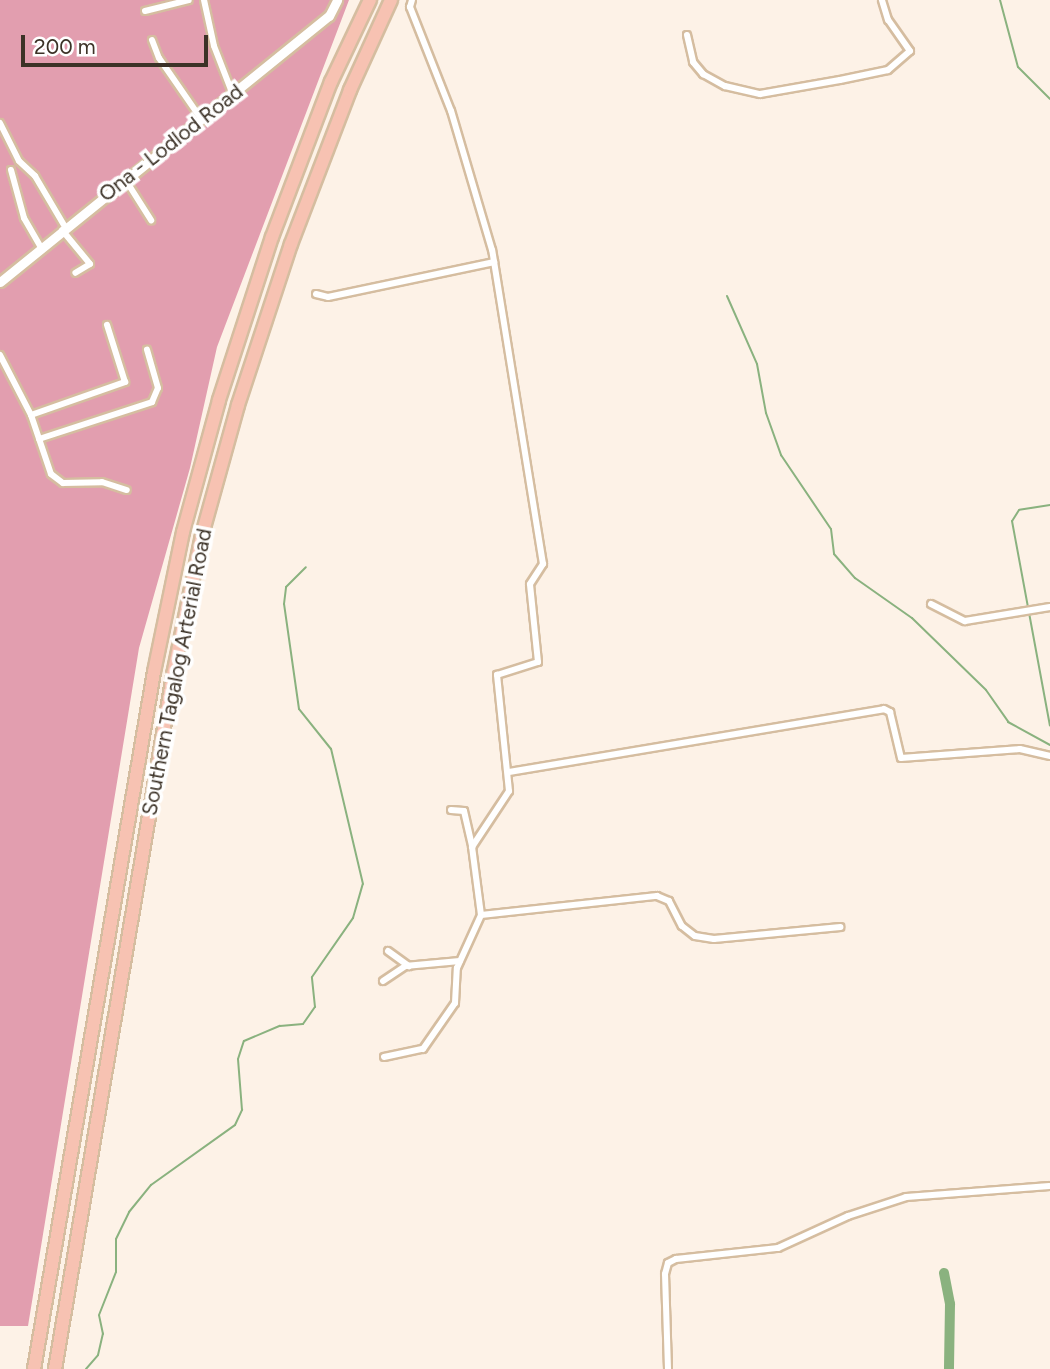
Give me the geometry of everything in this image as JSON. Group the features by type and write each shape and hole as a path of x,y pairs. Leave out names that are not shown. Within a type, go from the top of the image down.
{"highway":[{"name":"Southern Tagalog Arterial Road","path":"34,1369 154,672 183,533 219,400 272,237 331,82 370,0"},
{"name":"Southern Tagalog Arterial Road","path":"55,1369 173,676 202,535 242,393 300,218 350,90 391,0"}],"main road":[{"name":"Ona - Lodlod Road","path":"0,282 328,16 337,0"}],"street":[{"path":"145,11 189,0"},
{"path":"204,0 214,46 233,95"},
{"path":"384,1057 423,1049 446,1021 455,1003 460,961 481,915 472,847 507,798 509,772 497,675 538,662 530,584 543,564 494,262 451,111 411,7 412,0"},
{"path":"687,35 699,70 725,86 760,94 831,82 888,70 909,54 910,44 888,20 882,0"},
{"path":"152,40 159,58 202,120"},
{"path":"0,123 19,162 35,176 63,229 90,264 75,273"},
{"path":"11,170 24,218 41,248"},
{"path":"125,179 150,220"},
{"path":"316,294 328,297 494,262"},
{"path":"31,415 125,382 107,325"},
{"path":"39,439 152,402 158,387 147,350"},
{"path":"0,355 31,415 57,480 109,483 128,491"},
{"path":"931,604 962,620 1050,607"},
{"path":"509,772 884,709 890,712 901,758 1020,750 1050,756"},
{"path":"451,810 464,811 469,848 472,847"},
{"path":"481,915 657,896 669,901 682,926 695,936 714,939 840,927"},
{"path":"388,951 410,966"},
{"path":"383,981 410,966 460,961"},
{"path":"668,1369 665,1274 668,1264 676,1259 778,1248 848,1216 906,1197 1050,1186"}],"shaded area":[{"path":"0,0 349,0 217,347 190,468 139,648 28,1326 0,1326"}],"waterway":[{"path":"1000,0 1018,67 1050,99"},
{"path":"727,296 757,364 766,413 781,455 831,529 834,554 855,578 912,618 986,690 1008,722 1050,745"},
{"path":"1050,505 1019,510 1012,521 1050,726"},
{"path":"86,1369 98,1355 103,1334 99,1315 116,1272 116,1239 129,1212 151,1185 235,1125 242,1110 238,1059 244,1041 280,1026 303,1024 315,1007 312,977 353,918 363,884 331,749 299,709 284,604 286,587 306,567"},
{"path":"944,1273 950,1304 949,1369"}]}
